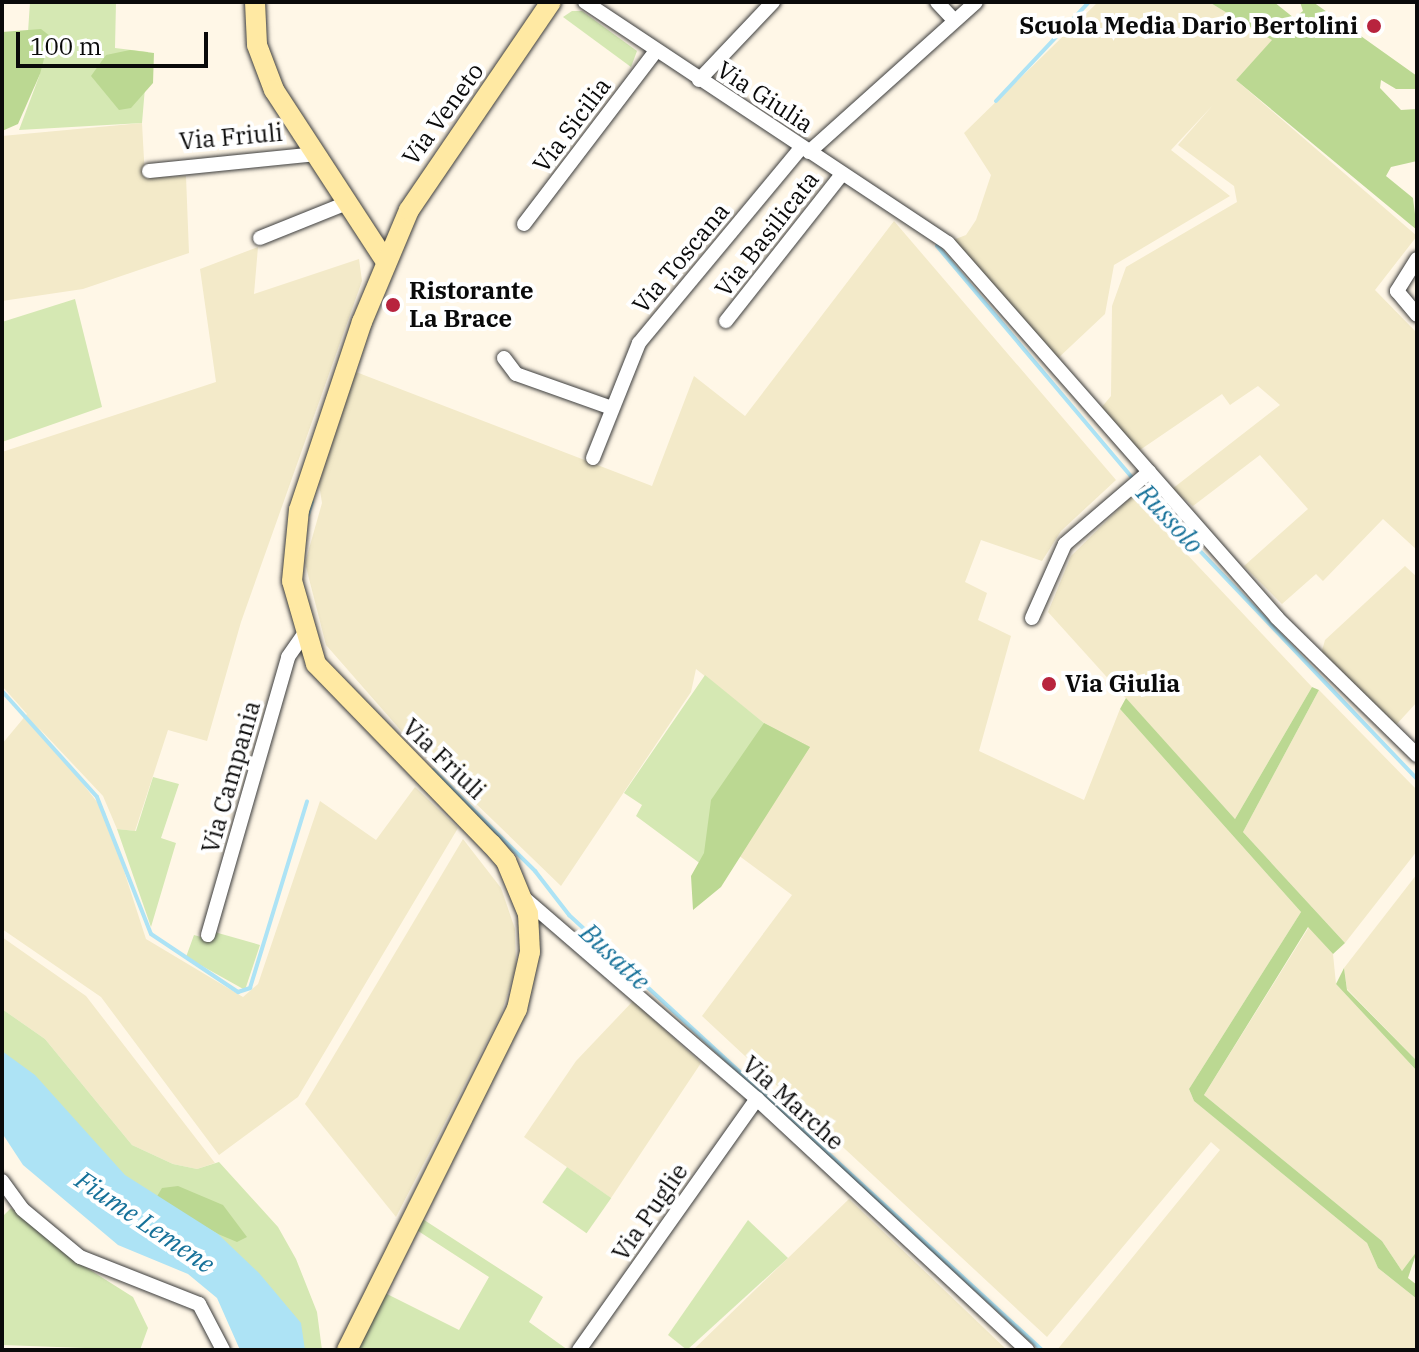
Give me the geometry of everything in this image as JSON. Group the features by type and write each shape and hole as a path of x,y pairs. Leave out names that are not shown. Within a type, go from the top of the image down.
{"main road":[{"name":"Via Friuli","path":"255,2 266,72 386,262 346,368 299,510 292,581 304,634 316,664 352,706 506,861 523,897 530,952 517,1009 347,1350"},
{"name":"Via Veneto","path":"386,262 440,159 551,2"}],"street":[{"name":"Via Giulia","path":"585,2 655,52 948,243 1145,476 1277,618 1417,755"},
{"path":"699,80 773,2"},
{"path":"937,2 953,19"},
{"name":"Via Toscana","path":"593,458 639,343 806,149 976,2"},
{"name":"Via Sicilia","path":"524,224 655,52"},
{"name":"Via Friuli","path":"149,171 317,154"},
{"name":"Via Basilicata","path":"726,321 842,174"},
{"path":"260,238 347,203"},
{"path":"1417,259 1403,275 1397,291 1417,315"},
{"path":"504,358 516,374 612,408"},
{"path":"1032,618 1065,544 1145,476"},
{"name":"Via Campania","path":"208,935 288,657 304,634"},
{"name":"Via Marche","path":"523,897 757,1099 1027,1350"},
{"name":"Via Puglie","path":"579,1350 757,1099"},
{"path":"2,1181 22,1209 80,1257 199,1304 223,1350"}],"shaded area":[{"path":"1098,2 1209,2 1273,40 1236,80 1417,236 1375,290 1417,333 1417,550 1383,519 1323,581 1316,574 1282,604 1244,566 1308,509 1260,455 1193,506 1172,489 1280,405 1258,386 1230,405 1222,394 1137,452 1101,408 1111,396 1112,306 1126,267 1237,202 1234,186 1178,145 1213,105 1171,150 1230,196 1114,265 1105,314 1055,361 953,240 966,235 976,220 991,175 964,133"},
{"path":"142,123 145,178 186,176 189,253 83,289 2,301 2,136"},
{"path":"894,221 1116,480 1061,531 1042,561 981,540 965,582 987,593 978,620 1011,636 979,751 1084,800 1120,709 1301,912 1189,1089 1194,1101 1367,1243 1378,1268 1417,1299 1417,1350 1057,1350 1220,1150 1211,1142 1047,1337 702,1016 792,895 738,855 809,747 764,723 696,669 691,692 561,886 404,734 326,645 305,563 322,503 319,484 356,372 652,486 694,376 745,416"},
{"path":"258,247 254,294 359,259 362,281 241,622 207,741 168,730 135,831 117,829 103,796 38,727 105,812 146,939 243,997 258,984 320,801 376,840 415,787 458,828 298,1097 219,1155 101,997 2,929 2,744 27,714 2,686 2,452 216,382 200,269"},
{"path":"1132,496 1312,687 1235,819 1048,612 1071,556"},
{"path":"1405,566 1417,577 1417,702 1396,725 1321,654 1325,640"},
{"path":"1319,690 1417,790 1417,851 1345,943 1243,832"},
{"path":"463,839 501,888 515,929 516,967 501,1014 396,1217 305,1104"},
{"path":"1417,874 1417,1061 1347,989 1344,968"},
{"path":"1309,927 1333,954 1336,984 1417,1071 1417,1251 1402,1271 1382,1241 1204,1095"},
{"path":"2,937 86,996 215,1163 197,1169 173,1164 132,1145 45,1039 2,1009"},
{"path":"633,1001 701,1063 611,1198 524,1137 576,1061"},
{"path":"849,1199 1007,1350 693,1350"}],"green space":[{"path":"30,2 116,2 115,48 148,52 142,123 19,130 40,74 28,32"},
{"path":"1209,2 1274,2 1294,18 1303,11 1300,2 1313,2 1417,76 1417,89 1396,89 1381,80 1380,88 1401,110 1417,109 1417,161 1391,167 1386,176 1413,198 1417,230 1236,80 1272,40"},
{"path":"572,11 582,11 637,51 631,67 563,17"},
{"path":"41,29 50,36 40,74 18,124 2,131 2,32"},
{"path":"130,50 154,53 153,83 131,108 119,110 91,76 106,55"},
{"path":"75,299 102,407 2,442 2,322"},
{"path":"705,675 764,723 810,747 721,879 636,816 642,805 624,793"},
{"path":"1312,687 1319,690 1243,832 1345,943 1333,954 1308,927 1204,1095 1382,1241 1402,1271 1417,1251 1408,1278 1417,1285 1417,1299 1378,1268 1367,1243 1194,1101 1189,1089 1301,912 1120,709 1126,698 1235,819"},
{"path":"764,723 810,747 721,887 693,910 691,876 704,853 711,800"},
{"path":"153,777 179,784 161,838 176,843 151,927 117,829 136,831"},
{"path":"211,931 260,945 245,990 186,957 194,935 208,939"},
{"path":"1344,968 1347,990 1417,1061 1417,1071 1336,984"},
{"path":"2,1009 45,1039 132,1145 173,1164 197,1169 219,1162 278,1227 296,1259 317,1312 322,1350 261,1350 248,1301 2,1093"},
{"path":"567,1167 611,1198 587,1233 542,1202"},
{"path":"178,1186 223,1205 247,1237 237,1242 218,1234 156,1198 162,1188"},
{"path":"11,1208 68,1256 133,1297 148,1328 140,1350 2,1345 2,1217"},
{"path":"418,1216 543,1297 529,1322 568,1350 356,1350 379,1290 459,1330 489,1277 412,1227"},
{"path":"748,1220 788,1258 687,1350 668,1335"}],"water":[{"name":"Fiume Lemene","path":"2,1051 35,1075 125,1175 218,1234 259,1273 301,1323 305,1350 240,1350 217,1298 188,1274 118,1245 23,1165 2,1133"}],"waterway":[{"name":"Russolo","path":"996,101 1089,2"},
{"name":"Russolo","path":"937,246 1134,480"},
{"name":"Russolo","path":"1139,487 1417,779"},
{"name":"Busatte","path":"308,515 312,502"},
{"path":"2,691 97,797 151,934 238,992 250,988 307,802"},
{"name":"Busatte","path":"433,770 535,871 569,915 1042,1350"}],"place":[{"name":"Scuola Media Dario Bertolini","path":"1374,26"},
{"name":"Ristorante La Brace","path":"393,305"},
{"name":"Via Giulia","path":"1049,684"}]}
